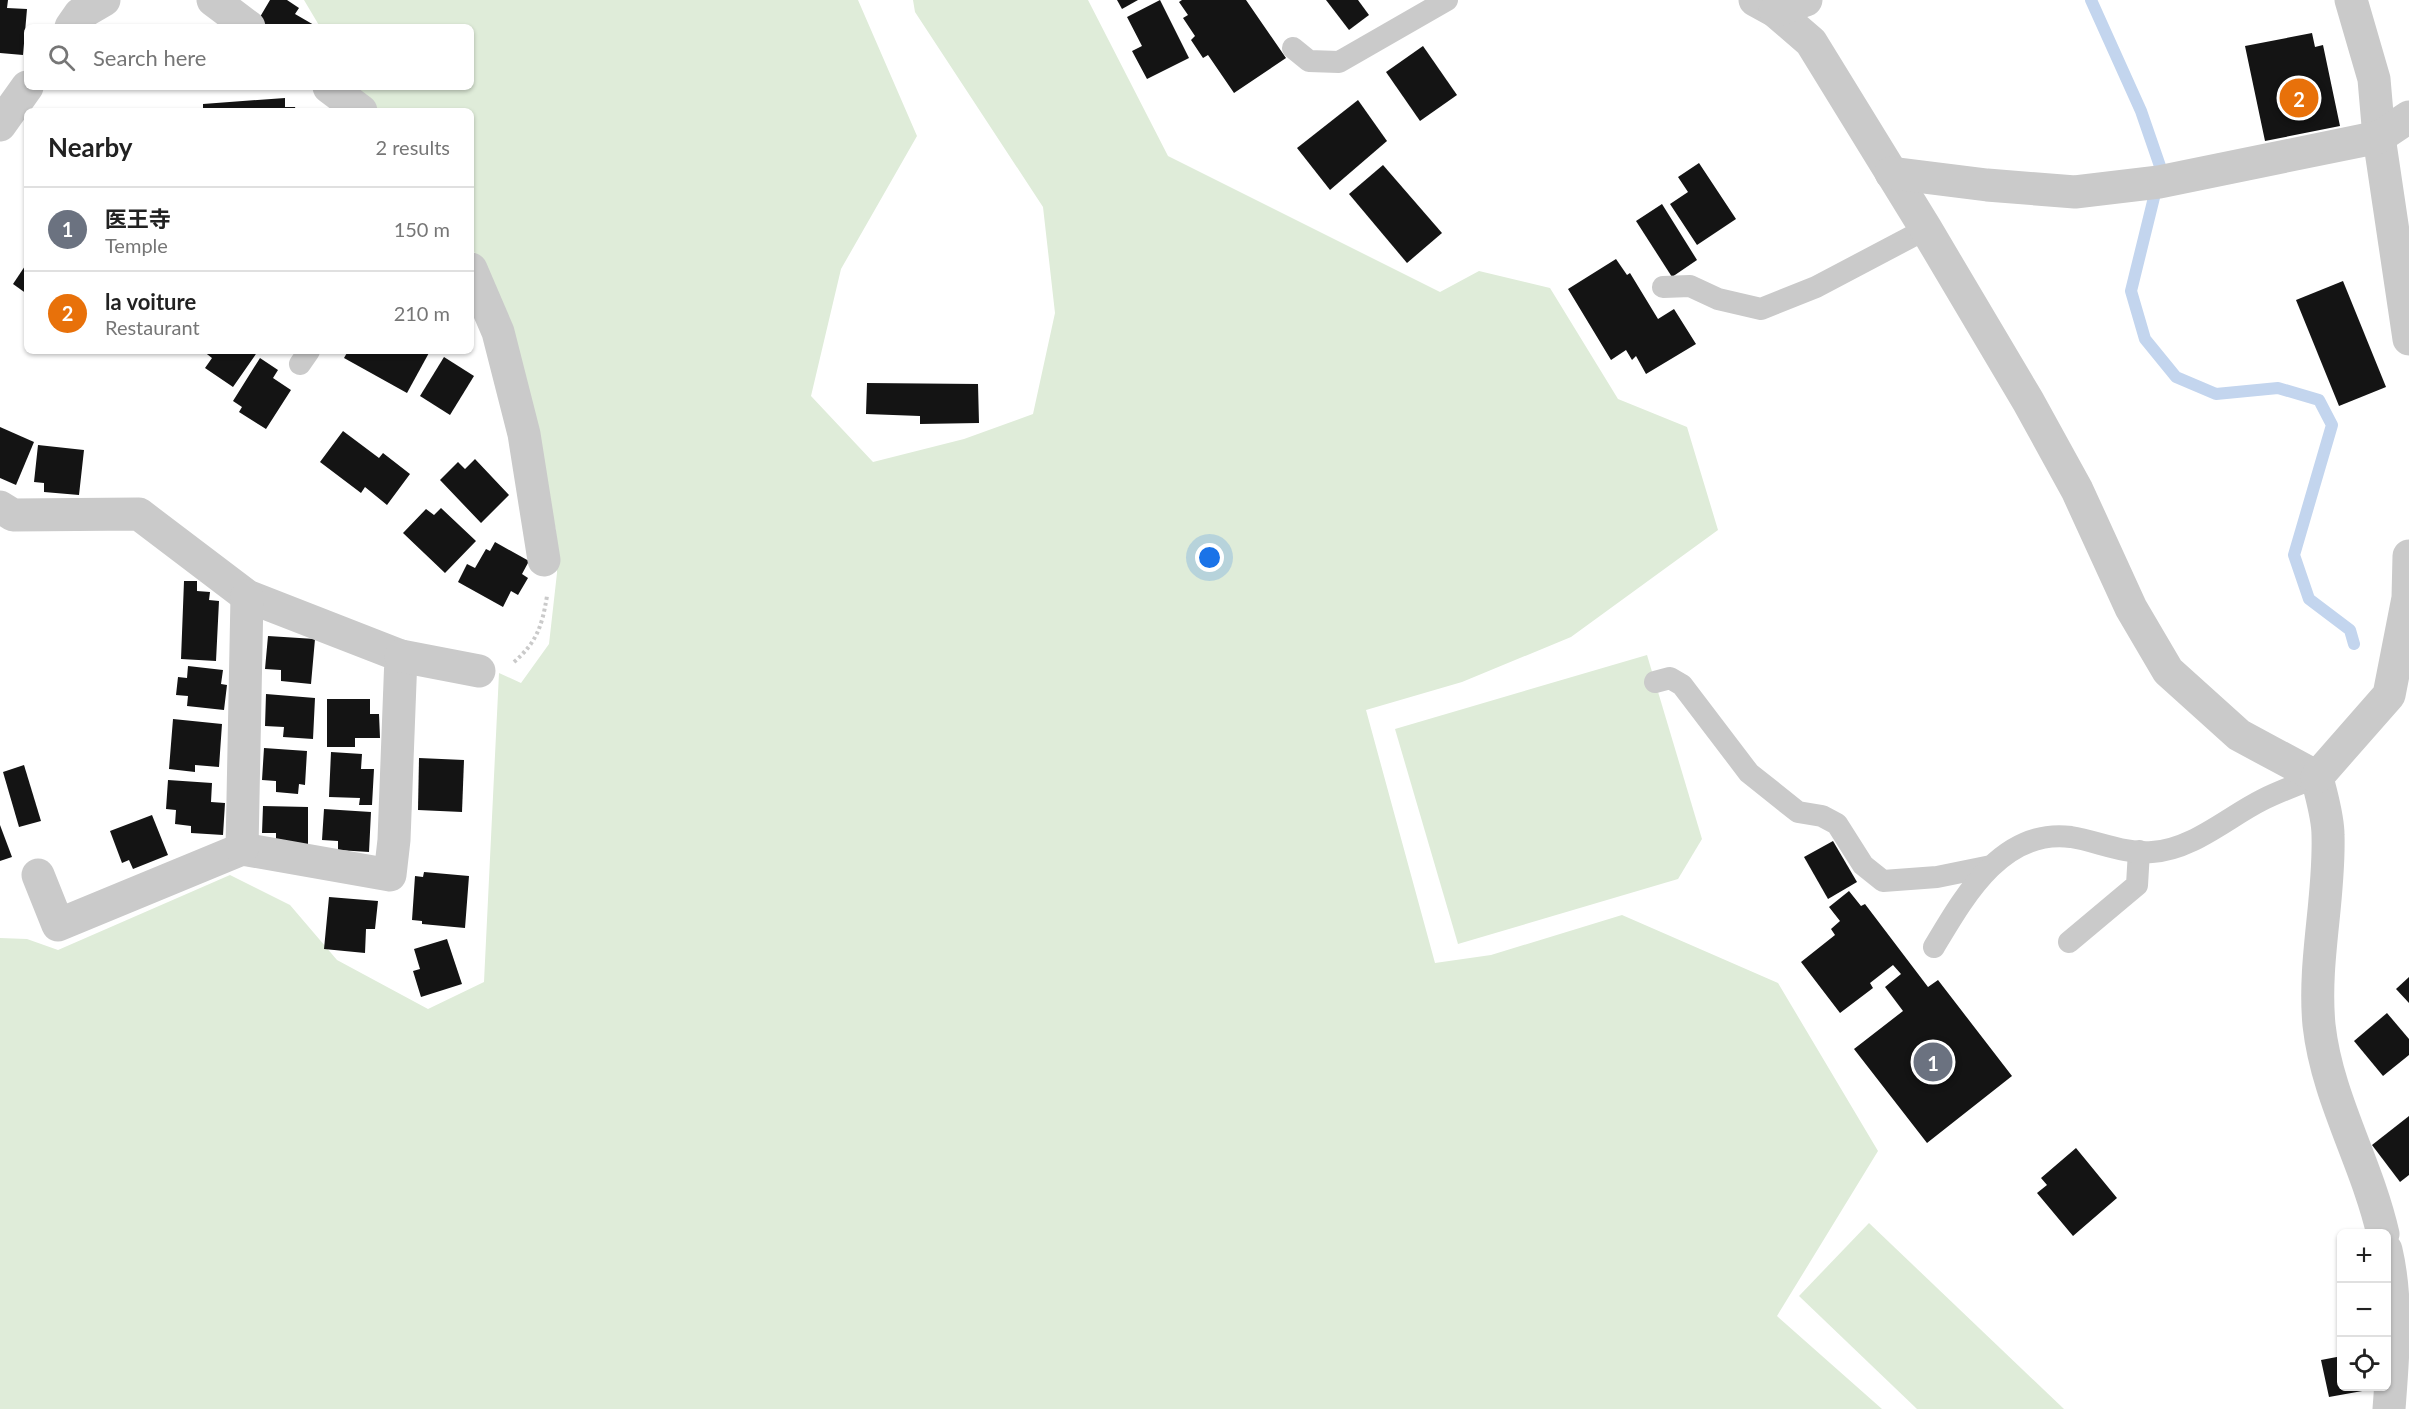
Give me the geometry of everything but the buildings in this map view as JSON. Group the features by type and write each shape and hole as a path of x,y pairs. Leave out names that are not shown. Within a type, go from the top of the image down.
{"street":[{"path":"213,0 245,24"},
{"path":"1765,6 1806,0"},
{"path":"2351,0 2374,79 2379,136 2409,339"},
{"path":"1765,6 1811,42 1926,229 2028,401 2077,490 2131,608 2168,671 2239,735 2317,777"},
{"path":"0,125 25,90"},
{"path":"334,90 357,108"},
{"path":"1891,172 1986,185 2074,192 2159,182 2379,136 2409,117"},
{"path":"474,276 498,332 524,434 544,560"},
{"path":"0,507 13,515 139,514 247,596 401,656 479,671"},
{"path":"2317,777 2389,695 2408,598 2409,556"},
{"path":"242,849 247,596"},
{"path":"38,875 58,925 242,849 390,875 394,840 401,656"},
{"path":"2317,777 2328,833 2327,884 2318,951 2319,1026 2335,1094 2371,1191 2382,1229"},
{"path":"2391,1283 2394,1354 2392,1405"}],"lane":[{"path":"1293,48 1309,61 1339,62 1447,0"},
{"path":"1663,287 1690,286 1718,299 1761,309 1816,287 1926,229"},
{"path":"1655,682 1670,678 1682,685 1749,773 1798,812 1822,816 1837,824 1863,865 1883,881 1937,877 1991,866"},
{"path":"1934,947 1970,889 1991,866 2021,845 2044,836 2071,837 2152,852 2186,843 2263,799 2317,777"},
{"path":"2068,942 2137,885 2139,851"}],"path":[{"path":"479,671 510,665 531,647 544,615 548,591 544,560"}],"green space":[{"path":"304,0 858,0 917,136 841,269 811,396 873,462 964,439 1033,414 1055,313 1043,207 915,12 913,0 1088,0 1168,156 1440,292 1479,271 1550,288 1618,399 1687,427 1718,530 1571,637 1462,682 1366,710 1435,963 1491,955 1622,915 1778,983 1878,1151 1777,1316 1882,1409 0,1409 0,938 27,939 58,950 230,875 290,905 337,960 428,1009 484,982 499,673 521,683 549,644 557,573 556,531 528,403 499,305 474,251 474,108 374,108 357,90 474,90 474,24 318,24"},
{"path":"1647,655 1702,839 1678,879 1458,944 1395,729"},
{"path":"1869,1223 2064,1409 1917,1409 1799,1296"}],"waterway":[{"path":"2091,0 2141,111 2161,169 2131,291 2145,339 2176,377 2216,394 2278,388 2319,400 2332,425 2294,555 2309,599 2350,630 2354,644"}],"place":[{"name":"la voiture","path":"2299,98"},
{"name":"医王寺","path":"1933,1062"}]}
